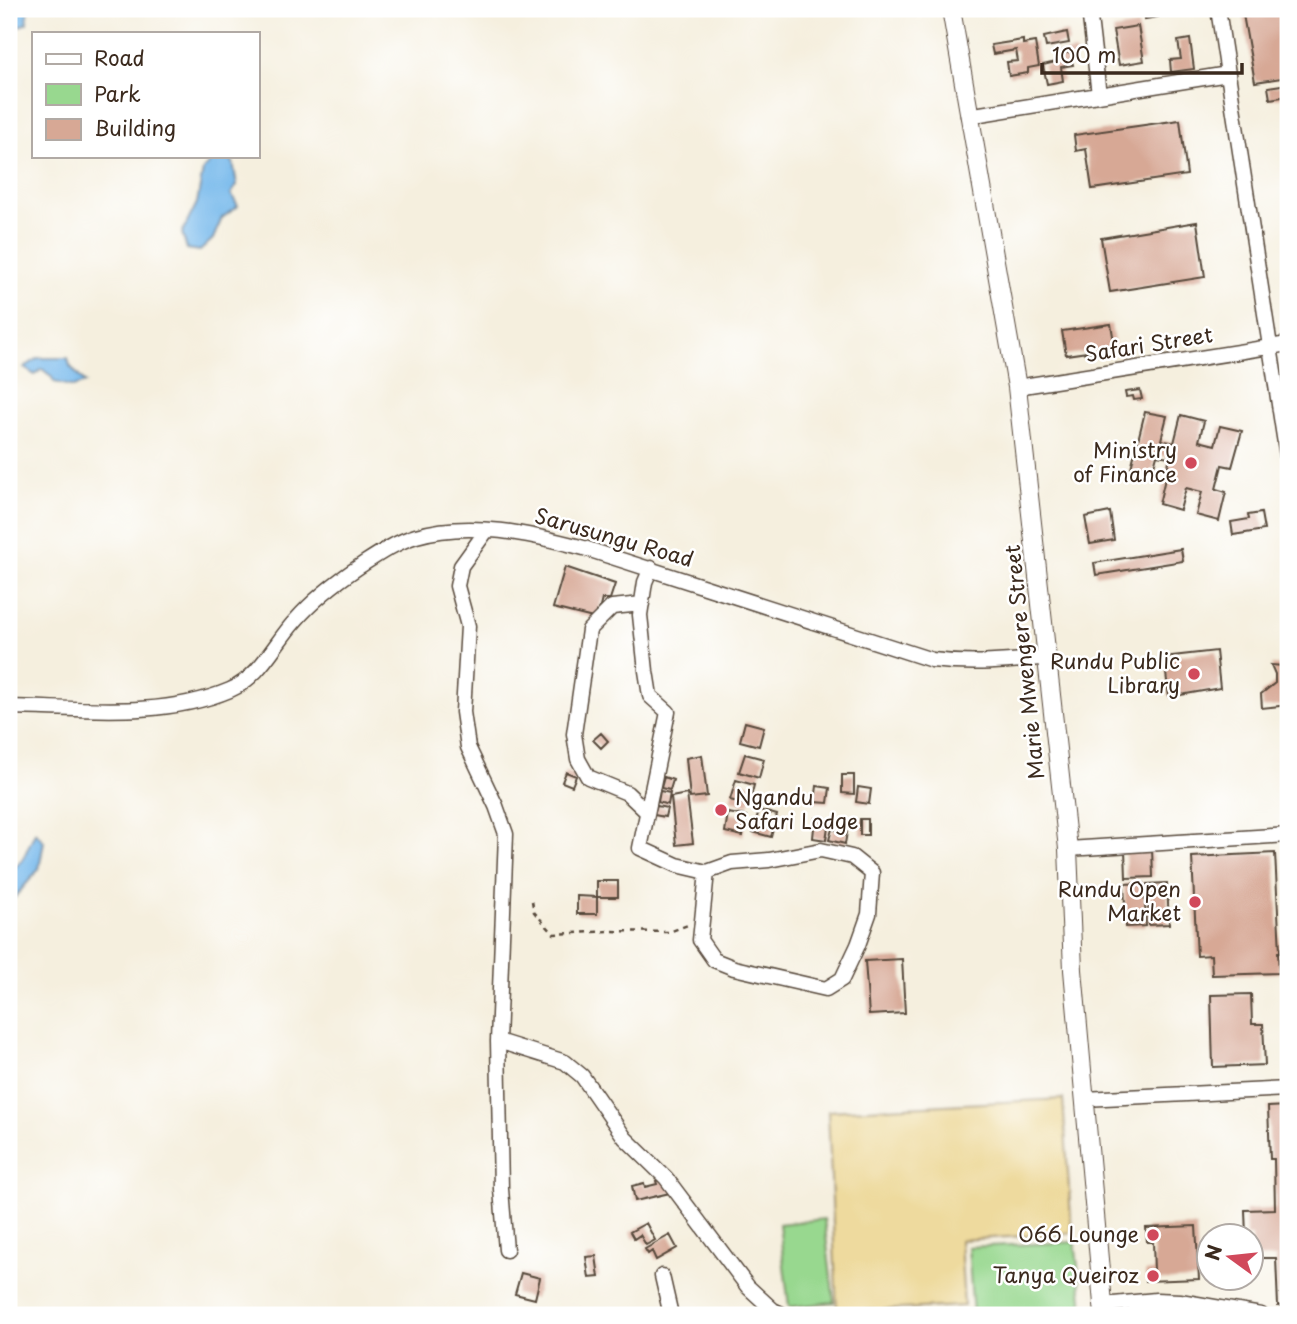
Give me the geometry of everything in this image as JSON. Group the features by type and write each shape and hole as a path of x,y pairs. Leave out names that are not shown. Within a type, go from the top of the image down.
{"main road":[{"name":"Marie Mwengere Street","path":"951,9 1017,387 1068,849 1073,970 1103,1310"}],"street":[{"path":"1218,9 1288,463"},
{"path":"1090,18 1099,95"},
{"path":"968,116 1228,74"},
{"name":"Safari Street","path":"1017,387 1288,344"},
{"name":"Sarusungu Road","path":"9,707 156,708 190,702 231,690 247,680 260,667 310,604 379,554 414,536 445,530 487,530 536,536 651,568 870,642 932,660 997,664 1048,657"},
{"path":"487,530 461,566 457,586 468,626 463,712 468,747 506,834 498,1041 506,1250"},
{"path":"651,568 645,582 640,615 650,696 668,712 640,848 677,865 707,872 732,863 769,860 821,850 852,857 872,873 869,914 842,979 826,989 734,968 714,960 700,940 707,872"},
{"path":"642,604 612,607 589,630 574,734 578,759 588,777 627,793 648,812"},
{"path":"1068,849 1288,835"},
{"path":"498,1041 565,1062 582,1076 625,1138 666,1178 748,1287 773,1311 784,1315"},
{"path":"1084,1099 1288,1089"},
{"path":"662,1276 671,1315"},
{"path":"1103,1310 1156,1300 1180,1301 1261,1315"}],"path":[{"path":"532,901 534,912 554,934 669,932 701,921"}],"green space":[{"path":"824,1219 834,1302 789,1307 779,1224"},
{"path":"1075,1242 1084,1315 973,1315 968,1247"}],"sand":[{"path":"1063,1099 1072,1233 960,1240 964,1306 837,1312 828,1111"}],"water":[{"path":"9,9 28,9 27,23 9,31"},
{"path":"215,158 227,158 233,162 237,185 231,194 238,206 222,218 213,239 200,251 187,249 182,233 197,203 203,170"},
{"path":"38,358 68,358 70,366 85,383 74,387 54,382 42,369 35,375 24,368"},
{"path":"35,832 44,841 39,869 9,904 9,873 23,859"}],"building":[{"path":"1143,9 1156,9 1158,17 1145,19"},
{"path":"1242,9 1288,9 1288,77 1255,82"},
{"path":"1138,26 1144,61 1119,65 1113,30"},
{"path":"1067,32 1069,43 1046,47 1044,37"},
{"path":"1190,39 1194,69 1171,72 1170,60 1181,59 1178,41"},
{"path":"1023,40 1023,44 1035,42 1039,66 1028,68 1028,73 1009,76 1007,62 1018,61 1016,50 993,54 991,45"},
{"path":"1075,51 1076,57 1071,58 1073,65 1061,67 1063,81 1047,84 1043,65 1056,62 1055,55"},
{"path":"1288,84 1288,96 1270,99 1268,87"},
{"path":"1180,120 1187,175 1092,189 1086,149 1076,151 1074,135"},
{"path":"1197,222 1205,277 1110,292 1101,238"},
{"path":"1111,324 1115,348 1066,355 1062,331"},
{"path":"1140,390 1142,399 1126,397 1125,392"},
{"path":"1145,412 1167,416 1161,440 1174,443 1181,415 1204,421 1199,441 1215,445 1220,426 1242,431 1232,467 1222,465 1216,489 1226,492 1219,521 1196,515 1202,492 1186,488 1180,510 1159,504 1170,457 1157,455 1151,477 1130,472"},
{"path":"1110,512 1114,540 1090,544 1085,517"},
{"path":"1261,513 1264,530 1233,535 1231,522 1249,519 1248,515"},
{"path":"1181,549 1183,561 1096,575 1094,563"},
{"path":"565,567 615,584 610,599 602,599 597,619 553,608"},
{"path":"1216,651 1220,688 1169,697 1164,657"},
{"path":"1271,665 1284,666 1288,674 1288,705 1262,708 1261,694 1275,683"},
{"path":"745,722 764,727 759,746 740,741"},
{"path":"601,733 608,741 601,748 593,740"},
{"path":"745,754 764,759 759,778 739,772"},
{"path":"702,755 707,796 690,798 686,758"},
{"path":"566,772 576,776 572,786 562,782"},
{"path":"842,775 854,775 854,794 842,793"},
{"path":"664,777 673,780 670,790 661,788"},
{"path":"736,780 754,785 749,805 730,800"},
{"path":"817,786 830,788 828,803 815,802"},
{"path":"858,787 871,789 869,804 856,802"},
{"path":"660,791 670,793 668,805 658,802"},
{"path":"687,794 693,843 676,845 671,797"},
{"path":"657,806 667,808 665,817 654,815"},
{"path":"759,810 777,815 771,837 753,832"},
{"path":"728,813 746,816 743,836 725,832"},
{"path":"815,818 829,820 826,840 813,838"},
{"path":"860,819 868,819 868,835 860,835"},
{"path":"832,829 847,832 845,844 829,840"},
{"path":"1152,848 1153,877 1126,878 1125,849"},
{"path":"1275,853 1279,973 1212,975 1211,955 1197,956 1192,857"},
{"path":"597,881 618,881 618,897 597,897"},
{"path":"1144,883 1146,926 1126,927 1124,884"},
{"path":"1167,883 1169,924 1149,925 1147,884"},
{"path":"577,896 597,897 597,914 577,914"},
{"path":"902,959 905,1013 869,1015 865,961"},
{"path":"1251,994 1252,1024 1263,1024 1265,1065 1213,1067 1211,995"},
{"path":"1288,1106 1288,1305 1278,1306 1276,1258 1266,1258 1266,1222 1245,1222 1245,1210 1275,1209 1274,1159 1270,1159 1268,1107"},
{"path":"665,1179 674,1192 635,1201 632,1186 644,1183 645,1187"},
{"path":"646,1223 655,1240 646,1245 640,1235 634,1239 630,1232"},
{"path":"1196,1226 1196,1279 1146,1281 1145,1272 1154,1271 1153,1242 1147,1242 1146,1228"},
{"path":"670,1235 677,1248 656,1260 652,1251 648,1254 645,1249"},
{"path":"596,1256 599,1277 589,1278 586,1257"},
{"path":"521,1273 540,1278 535,1299 515,1294"}],"place":[{"name":"Ministry of Finance","path":"1191,463"},
{"name":"Rundu Public Library","path":"1194,674"},
{"name":"Ngandu Safari Lodge","path":"721,810"},
{"name":"Rundu Open Market","path":"1195,902"},
{"name":"066 Lounge","path":"1153,1235"},
{"name":"Tanya Queiroz","path":"1153,1276"}]}
